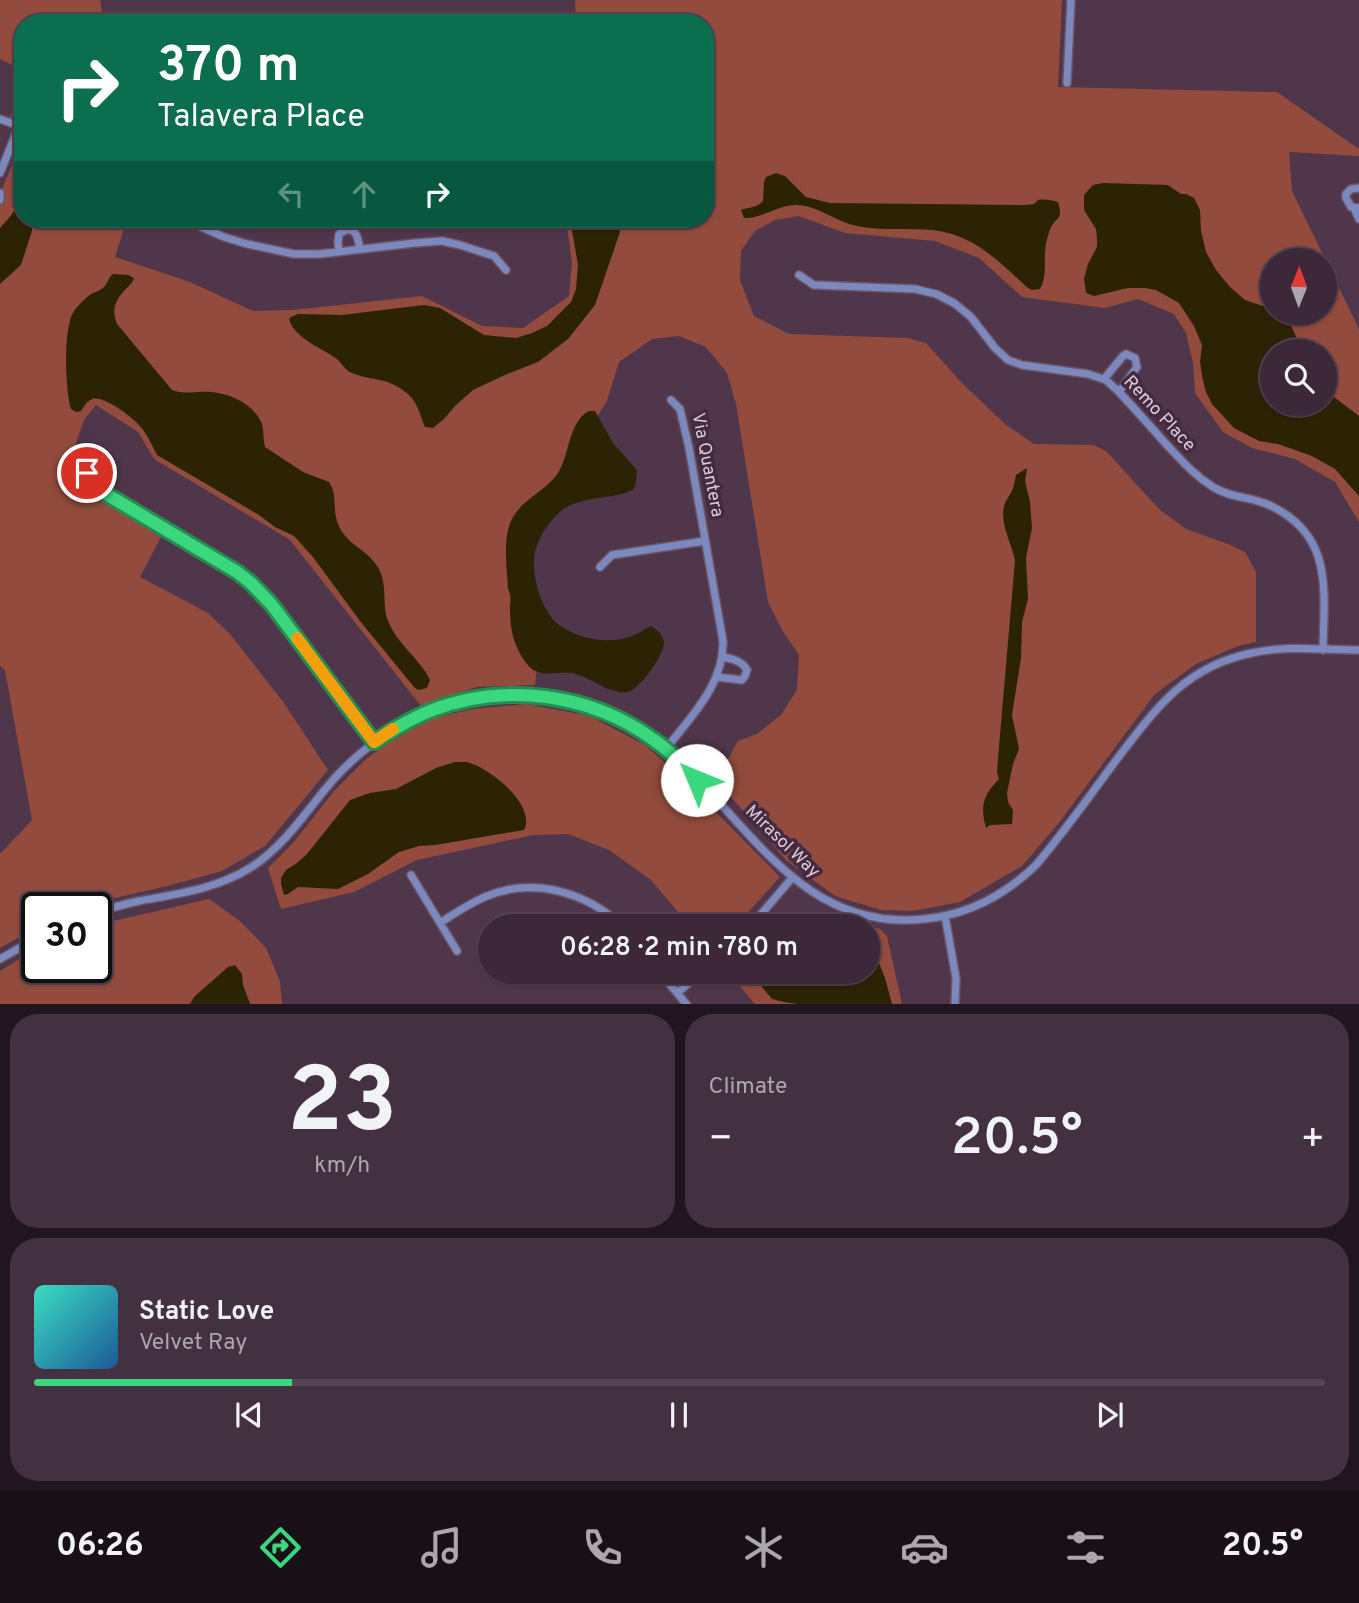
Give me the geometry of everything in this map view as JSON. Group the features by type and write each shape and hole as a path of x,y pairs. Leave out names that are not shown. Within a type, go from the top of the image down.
{"street":[{"path":"1067,83 1071,0"},
{"path":"0,173 14,142"},
{"path":"1359,188 1351,189 1346,194 1346,201 1351,207 1357,208 1359,219"},
{"path":"0,193 0,200"},
{"path":"204,228 224,237 294,254 320,254 442,241 494,256 506,270"},
{"path":"339,252 339,234 346,230 354,231 360,249"},
{"name":"Remo Place","path":"799,275 814,285 915,289 936,294 954,303 971,317 1008,360 1022,365 1088,374 1104,379 1195,475 1217,490 1266,504 1288,515 1304,529 1322,566 1324,650"},
{"path":"1104,379 1122,356 1126,354 1135,358 1137,367 1119,392"},
{"name":"Via Quantera","path":"666,749 712,688 723,657 723,641 689,448 680,409 671,400"},
{"path":"87,473 91,485 251,583 272,605 374,742"},
{"name":"Via Quantera","path":"600,567 612,555 705,541"},
{"name":"Mirasol Way","path":"112,909 206,888 251,867 283,841 343,769 374,742 409,720 444,706 476,698 513,695 554,698 590,707 624,721 666,749 792,878 826,900 869,916 915,920 945,916 995,897 1036,865 1154,711 1191,678 1223,661 1253,652 1287,649 1359,650"},
{"path":"717,677 742,680 747,670 735,660 723,657"},
{"path":"411,875 457,951"},
{"path":"761,914 792,878"},
{"path":"440,922 489,895 519,888 560,891 586,900 607,914"},
{"path":"945,916 957,978 955,1004"},
{"path":"0,959 21,947"},
{"path":"670,984 687,1004"},
{"path":"677,993 688,984"}],"shaded area":[{"path":"0,0 100,0 102,14 14,14 14,66 0,59"},
{"path":"575,0 1062,0 1058,87 1277,92 1359,149 1359,156 1289,152 1292,191 1320,248 1260,248 1260,326 1337,326 1337,284 1359,329 1359,522 1335,482 1295,459 1252,448 1223,432 1195,393 1193,363 1186,333 1174,314 1138,299 1105,308 1022,297 979,258 935,241 845,233 799,216 775,220 755,231 741,251 740,280 754,316 789,334 907,338 926,343 961,382 1005,424 1034,444 1093,445 1106,451 1159,509 1186,529 1245,552 1256,572 1256,642 1238,646 1196,664 1155,694 1058,824 1022,866 960,902 913,911 881,910 835,896 786,860 716,780 738,741 757,734 781,715 797,690 799,655 768,602 736,404 727,373 706,347 679,336 652,339 619,362 607,401 536,514 524,583 539,651 535,685 476,687 421,706 290,540 154,459 138,432 96,405 84,420 69,463 68,481 161,537 140,577 208,613 230,634 284,703 328,770 265,846 222,871 112,899 112,892 21,892 21,936 0,948 0,854 32,820 5,670 0,666 0,194 14,161 14,228 124,228 115,257 190,282 253,311 293,310 422,296 482,326 523,328 569,296 572,262 567,228 714,228 714,14 576,14"},
{"path":"776,173 785,176 806,197 830,203 1025,205 1034,204 1038,200 1058,202 1060,215 1047,237 1045,273 1040,289 1028,288 985,251 948,233 857,226 796,205 744,218 741,210 763,201 766,177"},
{"path":"1093,185 1168,185 1181,194 1194,198 1200,210 1206,252 1216,270 1245,300 1260,305 1260,326 1291,326 1298,339 1260,339 1260,416 1337,416 1337,399 1359,416 1359,496 1335,469 1312,456 1278,444 1259,441 1234,428 1212,404 1206,392 1200,362 1202,345 1194,326 1179,303 1156,290 1145,288 1128,288 1094,296 1086,293 1084,279 1097,247 1097,239 1096,229 1084,210 1084,195"},
{"path":"14,211 14,228 32,228 32,231 21,265 0,284 0,228"},
{"path":"572,228 619,228 595,305 568,339 538,362 473,390 433,428 425,427 414,401 408,394 393,384 349,372 337,359 308,342 291,325 289,318 298,314 342,315 424,305 440,308 484,335 516,338 547,326 571,302 576,289 578,265"},
{"path":"113,274 134,278 116,304 114,311 117,324 172,390 218,393 241,401 259,417 265,447 303,472 329,482 338,524 346,537 373,560 380,572 387,618 396,635 426,672 430,680 427,688 418,690 414,687 294,536 157,455 140,426 110,403 92,399 81,411 71,409 66,359 70,319 82,302 101,290"},
{"path":"589,411 595,411 613,443 637,470 634,489 580,502 558,513 537,545 535,576 541,599 552,618 575,634 614,640 632,636 651,626 661,634 664,642 656,662 639,685 628,692 614,691 572,673 542,673 531,669 519,652 511,624 506,553 509,527 516,512 558,473 577,423"},
{"path":"1027,468 1025,481 1032,528 1026,558 1028,599 1022,622 1021,658 1012,715 1019,749 1007,793 1013,810 1012,824 990,825 986,828 984,801 999,779 997,772 1015,560 1003,513 1016,475"},
{"path":"526,704 590,716 645,745 680,776 780,877 747,914 680,914 651,880 609,850 568,834 533,835 417,860 354,892 281,909 268,868 293,843 335,790 365,760 388,743 429,719 473,709"},
{"path":"455,762 475,765 508,788 524,809 524,830 419,846 399,852 368,874 338,889 298,887 284,895 281,878 286,870 307,854 350,800 370,793 396,789 436,768"},
{"path":"209,899 240,921 266,948 280,981 282,1004 0,1004 0,971 21,958 21,983 112,983 112,921"},
{"path":"880,929 887,936 902,1004 755,1004 738,984 880,984"},
{"path":"235,965 242,974 250,1004 190,1004 194,997 228,967"},
{"path":"880,966 892,1004 799,1004 772,999 762,984 880,984"}],"slow traffic":[{"path":"297,638 374,742 393,729"}],"route":[{"path":"87,473 91,485 237,572 262,593 374,742 409,720 444,706 476,698 513,695 554,698 590,707 624,721 666,749 697,780"}]}
